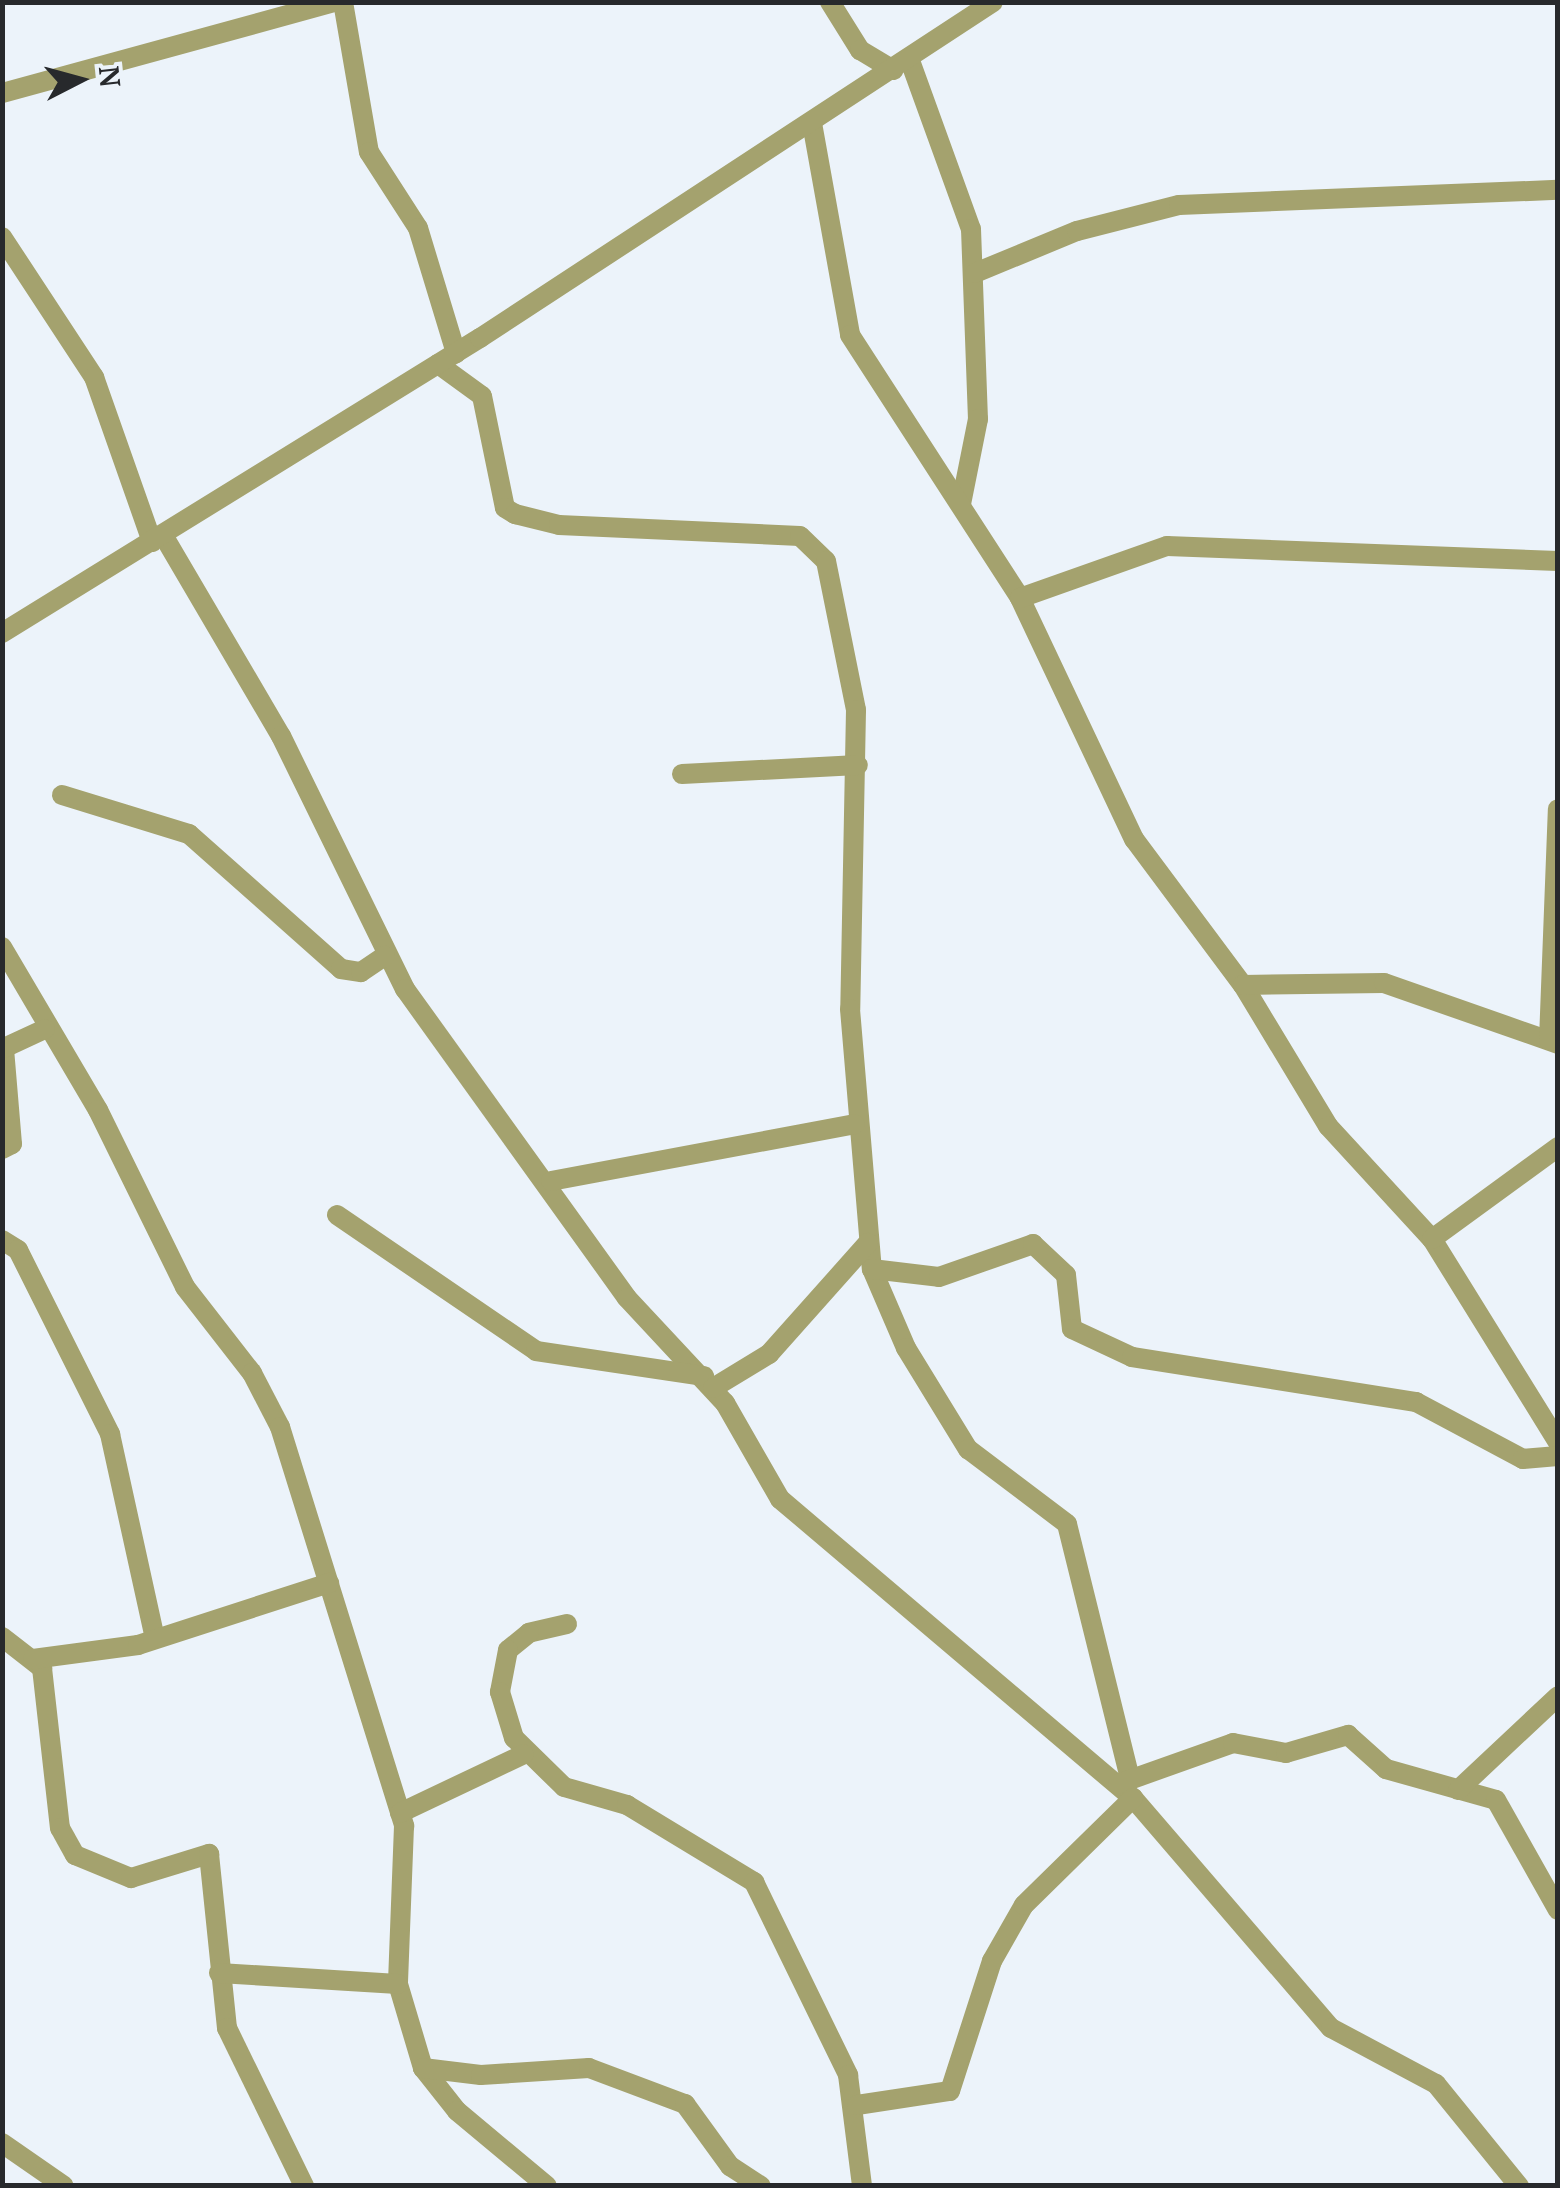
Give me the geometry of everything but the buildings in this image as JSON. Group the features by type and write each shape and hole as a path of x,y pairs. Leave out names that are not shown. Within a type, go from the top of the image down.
{"street":[{"path":"2,93 334,2"},
{"path":"343,2 369,152 418,228 447,358 482,396 506,508 514,514 559,525 800,536 818,548 856,710 855,1124 872,1269 906,1348 968,1449 1067,1524 1127,1788"},
{"path":"830,2 860,50 901,64 971,229 977,434 961,504"},
{"path":"2,633 447,358 812,124 993,2"},
{"path":"812,124 850,335 1020,598 1134,839 1243,984 1328,1126 1432,1239 1558,1442"},
{"path":"975,273 1076,231 1179,205 1558,190"},
{"path":"2,237 94,378 158,538 281,736 385,956 476,1094 551,1181 626,1298 708,1382 798,1520 1127,1788 1331,2028 1436,2084 1519,2186"},
{"path":"1020,598 1167,546 1558,560"},
{"path":"682,774 858,766"},
{"path":"62,796 189,834 341,970 361,972 385,956"},
{"path":"1243,984 1384,983 1553,1042 1558,809"},
{"path":"2,946 44,1029 98,1110 185,1288 266,1393 400,1813 398,1984 423,2068 457,2111 546,2186"},
{"path":"2,1149 12,1144 4,1048 44,1029"},
{"path":"551,1181 855,1124"},
{"path":"1432,1239 1558,1148"},
{"path":"337,1215 536,1352 708,1382 769,1354 868,1243"},
{"path":"2,1240 18,1250 110,1434 155,1638"},
{"path":"872,1269 939,1278 1033,1244 1066,1276 1072,1329 1147,1364 1416,1402 1523,1460 1558,1456"},
{"path":"2,1638 33,1659 155,1638 329,1584"},
{"path":"567,1624 529,1632 508,1650 503,1717 524,1754 564,1786 627,1805 754,1882 857,2105 862,2186"},
{"path":"33,1659 66,1845 130,1878 209,1854 227,2028 304,2186"},
{"path":"1458,1790 1558,1696"},
{"path":"857,2105 950,2091 992,1961 1024,1904 1127,1788 1233,1743 1286,1753 1337,1733 1386,1769 1504,1808 1558,1910"},
{"path":"400,1813 524,1754"},
{"path":"219,1972 398,1984"},
{"path":"423,2068 481,2075 589,2068 685,2104 730,2166 761,2186"},
{"path":"2,2143 64,2186"}]}
